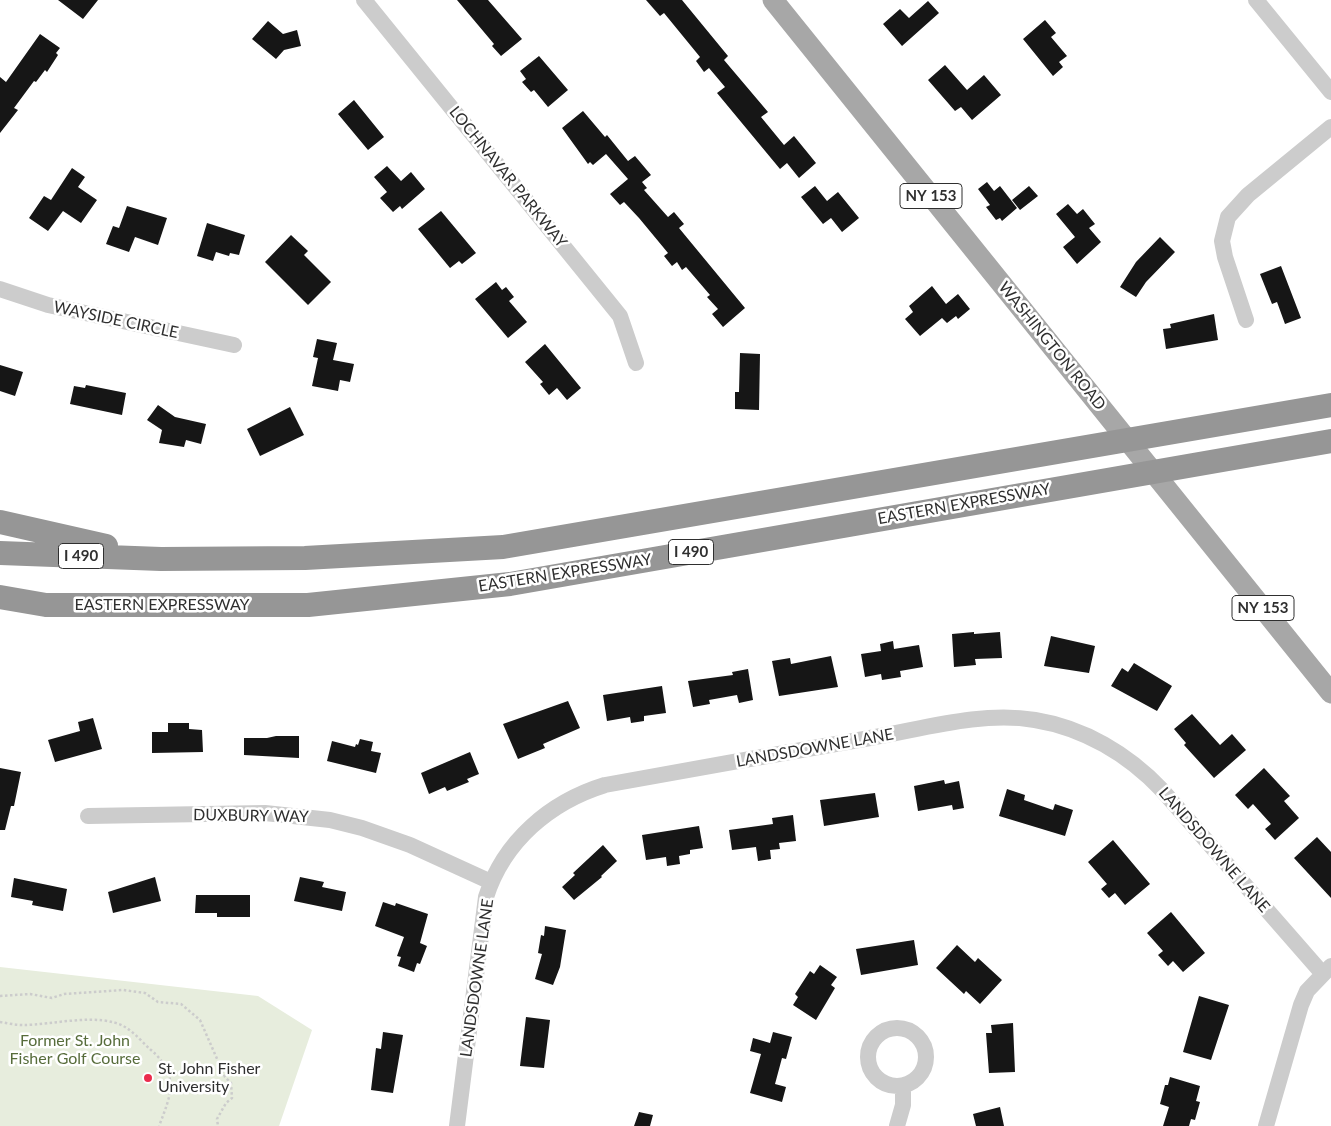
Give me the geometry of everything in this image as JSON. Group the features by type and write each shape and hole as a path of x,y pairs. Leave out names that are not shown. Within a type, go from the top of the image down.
{"highway":[{"name":"I 490","path":"0,553 161,559 306,558 503,547 1331,405"},
{"name":"EASTERN EXPRESSWAY","path":"0,597 46,605 308,605 510,584 1331,441"},
{"path":"0,522 161,559"},
{"path":"0,605 46,605"}],"main road":[{"name":"WASHINGTON ROAD","path":"774,0 1331,693"}],"street":[{"name":"LOCHNAVAR PARKWAY","path":"364,0 620,316 636,363"},
{"path":"1256,0 1331,92"},
{"path":"1246,320 1225,257 1222,241 1228,217 1248,194 1331,127"},
{"name":"WAYSIDE CIRCLE","path":"0,289 48,305 234,345"},
{"name":"LANDSDOWNE LANE","path":"457,1126 482,916 491,882 510,850 533,824 561,804 605,785 956,723 1006,718 1034,720 1079,732 1100,741 1149,776 1327,970"},
{"name":"DUXBURY WAY","path":"88,816 265,813 330,820 362,828 410,845 491,882"},
{"path":"1266,1126 1301,1005 1307,991 1327,970"},
{"path":"897,1126 903,1104 903,1086"}],"path":[{"path":"0,996 30,994 52,998 64,994 123,990 145,993 158,1002 181,1004 200,1020 225,1077 231,1083 232,1098 226,1103 217,1119 218,1126"},
{"path":"0,1022 22,1025 94,1019 126,1027 159,1057 170,1077 171,1094 159,1126"}],"green space":[{"name":"Former St. John Fisher Golf Course","path":"0,967 258,996 312,1030 279,1126 0,1126"}],"building":[{"path":"58,0 98,0 83,19"},
{"path":"457,0 488,0 522,39 501,56 492,46 494,44"},
{"path":"646,0 682,0 728,56 724,60 768,112 761,117 784,145 794,136 816,163 799,178 787,163 780,169 717,93 725,87 709,68 704,72 696,61 700,57 664,13 660,16"},
{"path":"928,1 939,13 902,46 883,24 900,9 909,18"},
{"path":"1045,20 1056,33 1051,37 1067,56 1059,62 1063,67 1053,76 1023,39"},
{"path":"268,21 283,34 297,30 301,46 284,50 276,59 252,39"},
{"path":"40,34 60,48 56,53 58,55 47,72 45,70 36,82 34,81 14,108 18,110 0,133 0,77 6,82"},
{"path":"539,56 568,90 548,107 534,90 531,92 522,82 526,79 520,71"},
{"path":"945,65 967,90 984,75 1001,95 972,120 961,107 955,111 928,80"},
{"path":"354,100 384,137 368,150 338,114"},
{"path":"583,111 605,137 607,135 628,161 635,156 651,175 642,182 647,188 644,190 668,217 674,212 684,224 679,228 745,308 723,327 712,314 718,309 707,297 710,295 686,267 682,270 677,262 672,266 664,256 668,253 639,218 624,202 620,205 610,194 628,179 606,154 593,165 590,162 588,164 562,128"},
{"path":"387,166 401,181 411,172 425,189 402,209 400,206 393,212 380,198 387,192 374,177"},
{"path":"72,168 85,177 78,187 97,200 81,223 63,211 48,231 29,218 44,196 51,200"},
{"path":"987,182 994,191 1000,186 1017,208 1002,221 1000,218 996,220 986,207 990,205 978,189"},
{"path":"815,186 827,201 838,192 859,218 842,232 831,218 823,224 801,197"},
{"path":"1029,186 1038,196 1020,210 1012,200"},
{"path":"1068,204 1077,214 1083,209 1095,224 1089,228 1101,242 1077,264 1063,247 1075,237 1056,214"},
{"path":"127,206 167,218 158,245 135,237 129,252 106,244 113,226 119,228"},
{"path":"441,211 476,253 462,264 459,261 450,268 418,229"},
{"path":"207,223 245,235 239,255 230,253 229,256 216,252 213,261 197,256"},
{"path":"291,235 308,251 304,255 331,282 308,305 265,262"},
{"path":"1160,237 1175,252 1146,282 1136,297 1120,287 1136,262"},
{"path":"1281,266 1301,318 1285,324 1277,302 1272,304 1260,274"},
{"path":"496,282 502,290 506,287 514,297 509,301 527,322 508,338 475,299"},
{"path":"932,286 946,304 958,294 970,309 958,319 956,316 947,323 942,318 920,336 905,319 913,312 909,306"},
{"path":"1214,314 1218,340 1166,349 1163,329 1171,328 1170,324"},
{"path":"317,339 337,343 333,360 354,364 350,382 340,380 338,391 312,386 318,358 313,357"},
{"path":"545,344 581,388 567,400 557,388 549,395 540,384 543,382 525,362"},
{"path":"740,353 760,354 759,410 735,409 735,392 739,392"},
{"path":"0,365 23,372 15,396 0,391"},
{"path":"86,385 126,393 122,415 70,404 74,386 85,388"},
{"path":"158,405 175,417 206,424 201,444 186,440 184,447 159,443 162,430 147,420"},
{"path":"290,407 304,435 260,456 247,429"},
{"path":"974,632 974,634 1000,632 1002,658 975,659 976,665 954,667 952,634"},
{"path":"1051,636 1095,646 1089,673 1044,666"},
{"path":"893,641 894,649 919,645 923,667 900,671 901,677 882,680 881,674 865,677 861,654 881,651 880,644"},
{"path":"831,656 838,687 779,696 772,661 790,658 791,664"},
{"path":"1134,663 1172,686 1157,711 1111,686 1122,668 1128,672"},
{"path":"748,669 753,700 739,703 737,695 709,700 710,704 693,707 688,681 733,675 732,672"},
{"path":"662,686 666,713 644,716 644,721 631,723 630,717 607,721 603,695"},
{"path":"568,701 580,728 543,744 545,748 518,759 503,724"},
{"path":"1192,714 1220,745 1232,734 1246,750 1214,778 1184,745 1186,743 1174,729"},
{"path":"93,718 102,749 55,762 48,740 80,731 78,722"},
{"path":"168,723 189,723 189,729 202,730 203,752 152,753 152,732 168,732"},
{"path":"299,736 299,758 244,755 244,738"},
{"path":"360,739 373,742 371,751 381,753 376,773 327,761 332,741 355,747"},
{"path":"470,752 479,774 467,779 469,782 447,791 445,787 429,794 421,773"},
{"path":"0,768 21,772 14,806 11,806 5,830 0,830"},
{"path":"1264,768 1290,796 1284,801 1299,818 1275,840 1265,829 1271,824 1253,804 1248,809 1235,795"},
{"path":"944,780 945,784 959,781 964,808 953,810 952,805 918,811 914,786"},
{"path":"1007,789 1025,795 1024,800 1053,810 1055,804 1073,810 1065,836 999,816"},
{"path":"875,793 879,817 824,826 820,800"},
{"path":"793,815 796,841 779,843 780,849 770,850 771,859 758,861 756,847 732,850 729,830 773,824 772,818"},
{"path":"699,826 703,848 690,850 690,854 679,856 680,864 667,866 666,857 646,860 642,835"},
{"path":"1317,837 1331,852 1331,898 1294,858"},
{"path":"1113,840 1150,884 1125,905 1115,893 1109,898 1101,889 1107,884 1088,862"},
{"path":"603,845 617,861 602,877 574,900 562,887 575,875 573,873"},
{"path":"155,877 161,901 113,913 108,892"},
{"path":"300,877 324,882 322,887 346,892 342,911 294,901"},
{"path":"14,878 67,889 63,911 32,905 33,901 11,897"},
{"path":"196,895 250,895 250,917 217,917 217,913 195,913"},
{"path":"383,902 395,906 396,903 428,914 420,943 427,946 420,964 417,963 414,972 398,966 401,957 397,956 404,937 375,926"},
{"path":"1171,912 1205,953 1183,972 1173,961 1168,966 1158,955 1163,951 1147,933"},
{"path":"545,926 566,930 560,967 553,985 535,979 542,954 538,953 541,935 544,936"},
{"path":"914,940 918,965 861,975 856,949"},
{"path":"957,945 975,962 978,958 1002,980 980,1004 966,991 964,994 936,968"},
{"path":"820,965 837,977 831,985 835,988 816,1020 793,1005 798,997 795,994 810,971 814,974"},
{"path":"1199,996 1229,1005 1211,1060 1183,1052"},
{"path":"526,1017 550,1020 544,1068 520,1066"},
{"path":"1013,1023 1015,1072 989,1073 986,1033 992,1033 991,1025"},
{"path":"383,1032 403,1035 393,1093 371,1090 376,1048 381,1049"},
{"path":"773,1032 792,1037 786,1059 782,1058 775,1084 786,1087 782,1102 750,1093 761,1054 750,1051 753,1038 770,1043"},
{"path":"1170,1077 1200,1086 1196,1101 1200,1102 1195,1120 1191,1119 1189,1126 1163,1126 1169,1107 1160,1104 1165,1085 1168,1085"},
{"path":"1000,1107 1004,1126 976,1126 973,1114"},
{"path":"639,1112 653,1115 650,1126 634,1126"}],"place":[{"name":"St. John Fisher University","path":"148,1078"}]}
